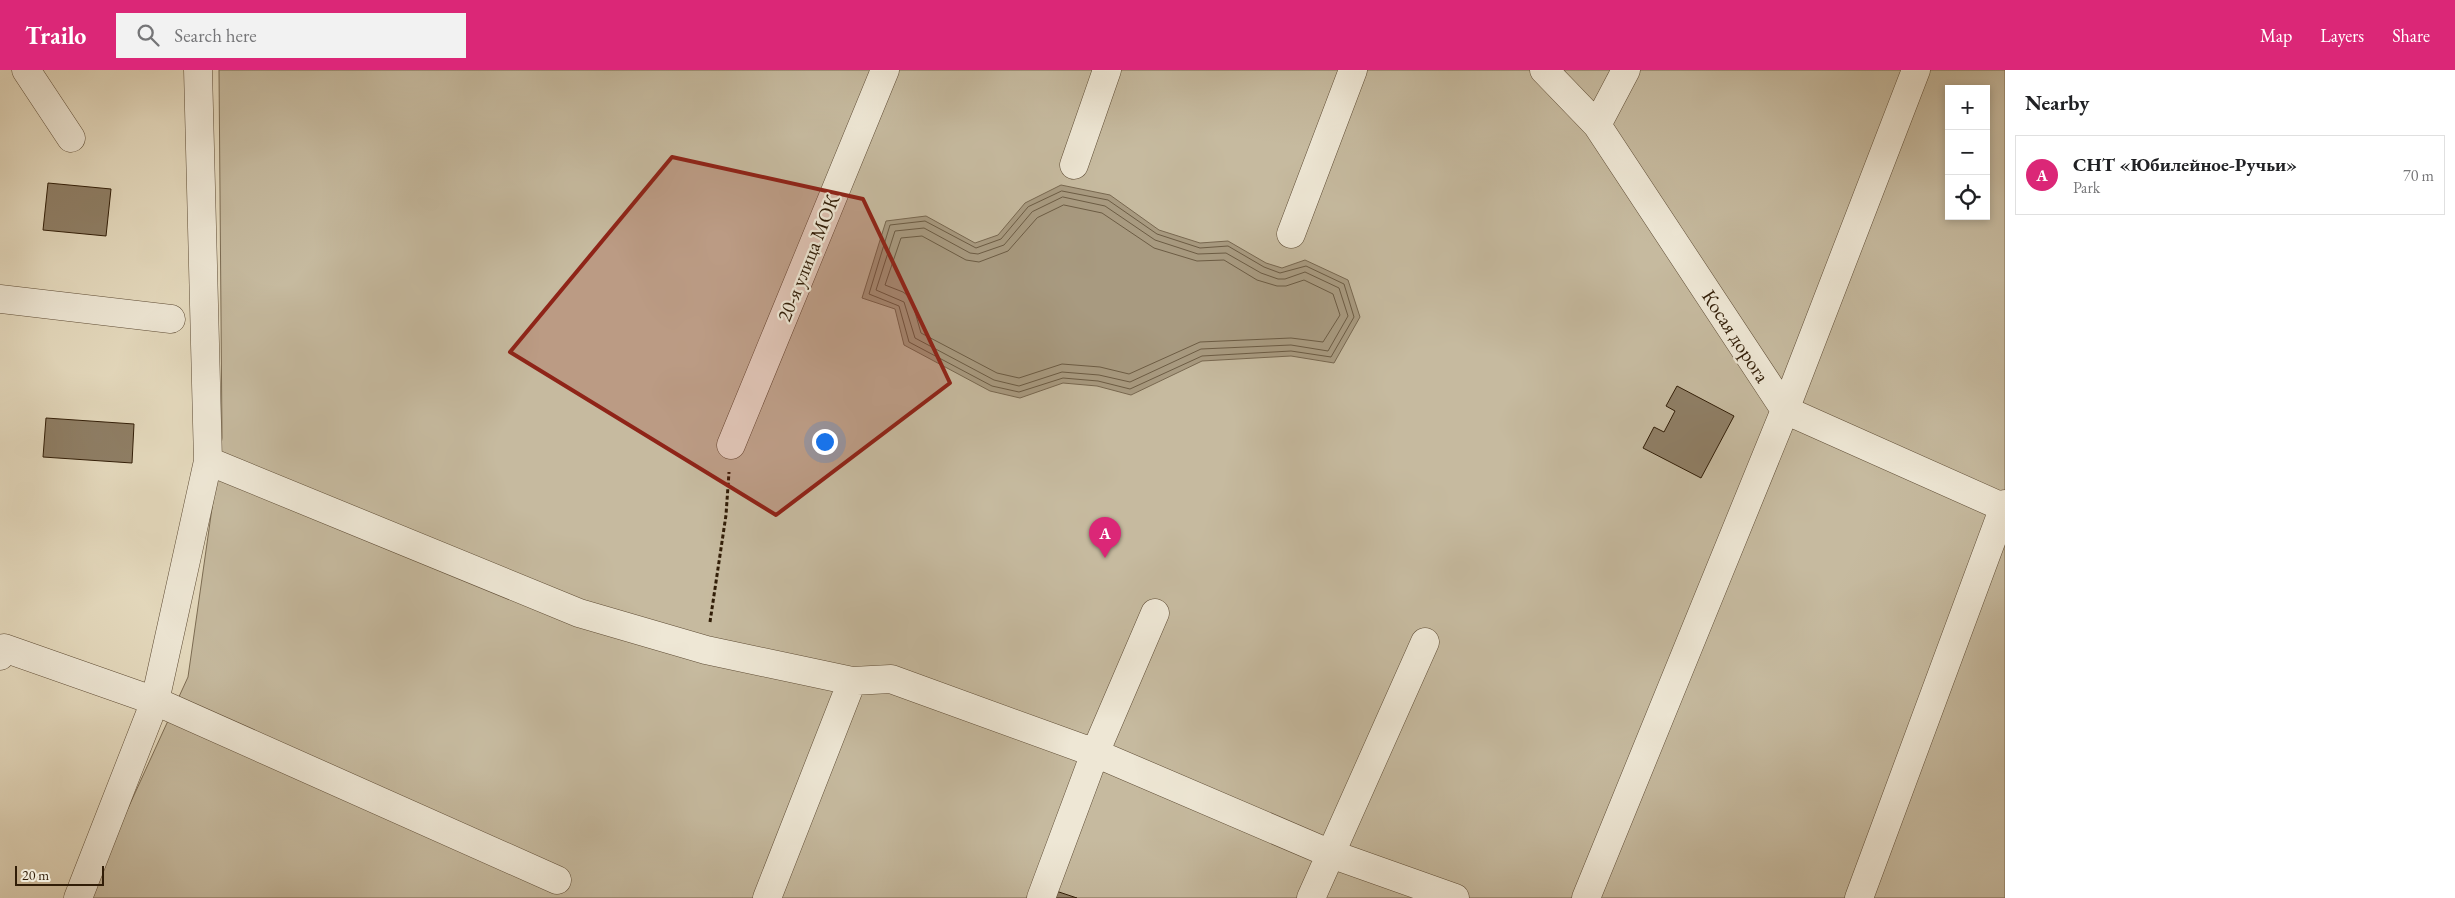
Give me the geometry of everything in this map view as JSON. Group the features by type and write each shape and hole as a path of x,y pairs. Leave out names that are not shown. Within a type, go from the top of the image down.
{"street":[{"path":"26,70 71,138"},
{"path":"78,898 155,701 208,461 198,70"},
{"name":"20-я улица МОК","path":"731,445 885,70"},
{"path":"1074,165 1107,70"},
{"path":"1291,234 1353,70"},
{"name":"Косая дорога","path":"1544,70 1598,125 1785,410"},
{"path":"1598,125 1626,70"},
{"path":"1586,898 1785,410 1916,70"},
{"path":"0,299 171,319"},
{"path":"1785,410 2004,506 1858,898"},
{"path":"208,461 579,613 706,650 852,681 891,679 1095,753 1330,854 1455,898"},
{"path":"1041,898 1095,753 1155,613"},
{"path":"1311,898 1426,642"},
{"path":"0,656 4,648 155,701 557,880"},
{"path":"767,898 852,681"}],"path":[{"path":"706,650 726,515 731,445"}],"highlighted area":[{"path":"672,157 863,199 950,383 776,515 510,352"}],"shaded area":[{"path":"219,70 2005,70 2005,898 87,898 188,677 222,438"}],"water":[{"path":"1061,185 1110,195 1159,230 1200,243 1228,241 1266,263 1282,268 1305,260 1348,280 1360,317 1334,363 1291,356 1202,361 1131,395 1097,386 1063,383 1020,398 990,391 904,345 895,309 862,298 886,221 926,216 975,243 998,235 1025,203"}],"building":[{"path":"48,183 111,189 106,236 43,230"},
{"path":"1677,386 1734,416 1701,478 1643,448 1654,427 1664,432 1675,411 1666,406"},
{"path":"46,418 134,424 132,463 43,457"},
{"path":"1056,891 1077,898 1054,898"}],"place":[{"name":"СНТ «Юбилейное-Ручьи»","path":"1105,558"}]}
